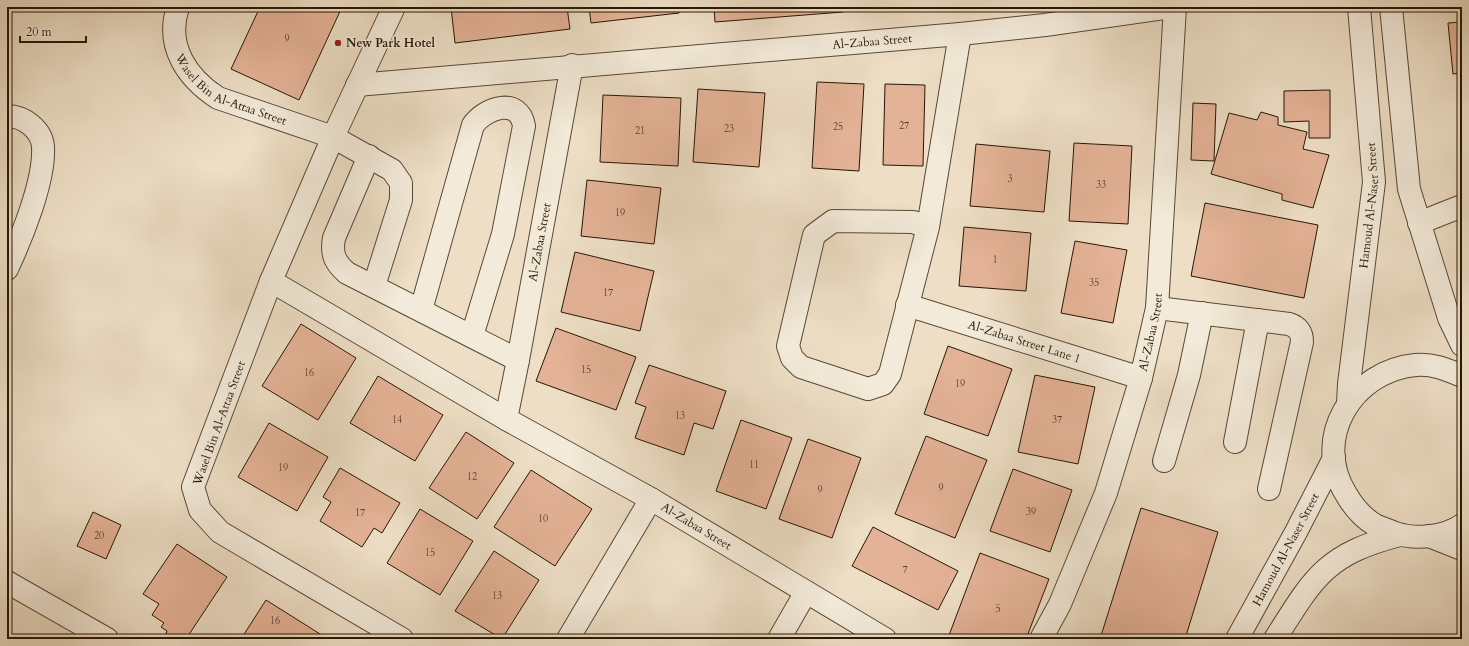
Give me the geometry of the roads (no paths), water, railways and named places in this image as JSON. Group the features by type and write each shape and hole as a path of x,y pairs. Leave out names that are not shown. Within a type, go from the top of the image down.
{"street":[{"name":"Wasel Bin Al-Attaa Street","path":"178,7 174,34 179,54 188,72 201,87 218,98 333,137"},
{"name":"Wasel Bin Al-Attaa Street","path":"394,7 333,137 271,281 194,487 200,510 220,532 402,639"},
{"name":"Al-Zabaa Street","path":"357,85 960,34 1044,16 1171,7"},
{"name":"Al-Zabaa Street","path":"1041,639 1060,604 1106,493 1141,378 1157,308 1175,7"},
{"name":"Hamoud Al-Naser Street","path":"1348,404 1349,384 1374,182 1359,7"},
{"path":"1391,7 1409,189 1448,318 1462,345"},
{"path":"928,227 914,222 832,221 814,235 788,346 792,358 801,367 868,389 883,384 890,374 928,227 960,34"},
{"name":"Al-Zabaa Street","path":"506,419 572,66"},
{"path":"421,310 473,125 478,118 493,109 506,108 516,111 520,115 524,126 503,234 472,336"},
{"path":"7,116 21,119 31,125 38,134 43,145 43,157 29,216 7,270"},
{"path":"333,137 392,170 402,183 402,192 374,286"},
{"path":"369,156 332,246 336,262 341,268 374,286 518,360"},
{"path":"1420,223 1462,206"},
{"name":"Al-Zabaa Street","path":"271,281 506,419 651,499 885,639"},
{"name":"Al-Zabaa Street Lane 1","path":"907,305 1141,378"},
{"path":"1157,308 1296,326 1302,334 1302,342 1269,489"},
{"path":"1164,461 1189,375 1202,313"},
{"path":"1235,442 1258,320"},
{"path":"1462,376 1444,368 1416,365 1390,370 1366,384 1348,404 1339,420 1334,439 1334,458 1340,484 1354,507 1375,525 1400,535 1414,537 1429,536 1457,528 1462,525"},
{"name":"Hamoud Al-Naser Street","path":"1237,639 1296,532 1334,458"},
{"path":"568,639 651,499"},
{"path":"1275,639 1307,588 1326,568 1354,550 1373,542 1400,535"},
{"path":"1429,536 1462,549"},
{"path":"7,582 107,639"},
{"path":"779,639 806,592"}],"place":[{"name":"New Park Hotel","path":"338,43"}]}
